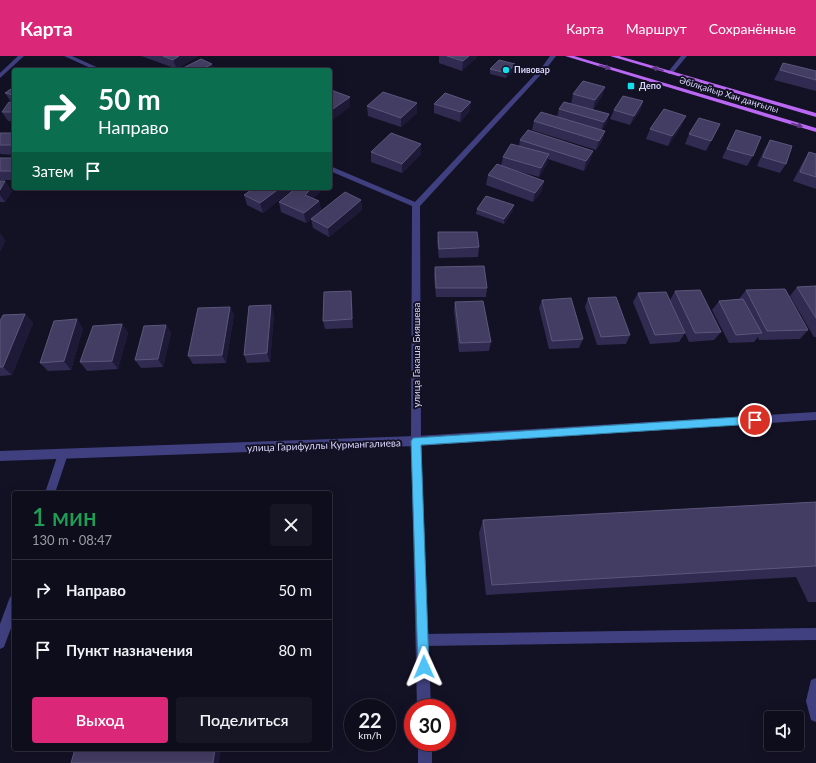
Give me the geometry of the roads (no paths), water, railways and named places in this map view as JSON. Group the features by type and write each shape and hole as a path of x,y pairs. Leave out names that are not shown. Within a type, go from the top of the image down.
{"main road":[{"name":"Әбілқайыр Хан даңғылы","path":"568,56 816,130"},
{"name":"Әбілқайыр Хан даңғылы","path":"613,56 816,115"}],"street":[{"path":"0,76 21,56"},
{"path":"67,56 95,68"},
{"path":"332,169 416,204 544,68 553,56"},
{"path":"670,73 684,56"},
{"name":"улица Гакаша Бияшева","path":"416,204 416,441 424,699"},
{"name":"улица Гарифуллы Курмангалиева","path":"0,456 416,441 816,416"},
{"path":"51,491 63,454"},
{"path":"0,643 12,607"},
{"path":"423,640 816,634"},
{"path":"816,685 813,701 816,715"},
{"path":"425,751 425,763"}],"place":[{"name":"Пивовар","path":"506,70"},
{"name":"Депо","path":"631,86"}]}
